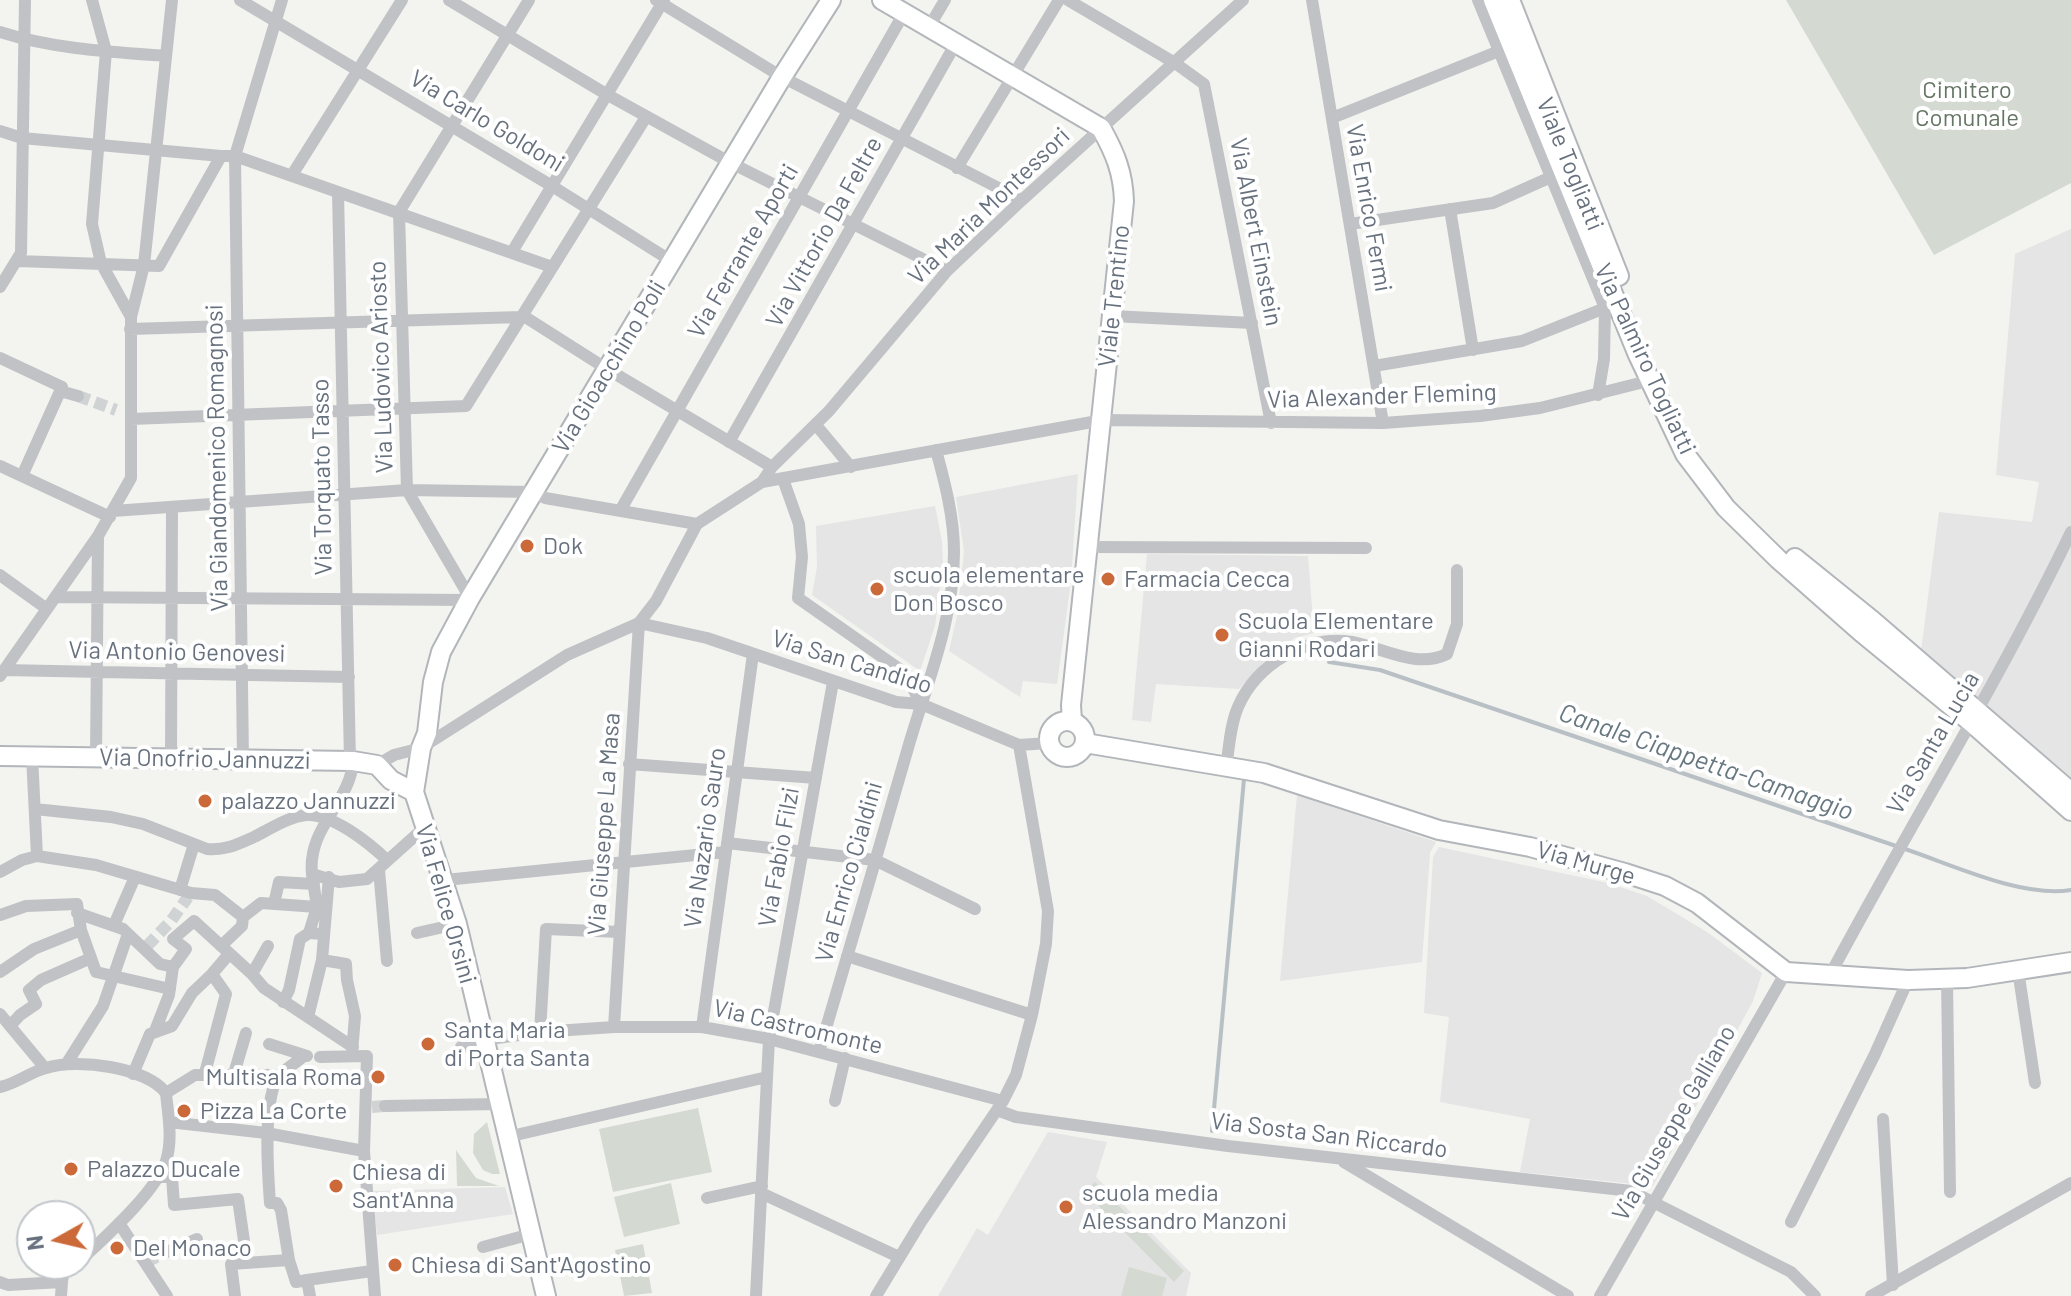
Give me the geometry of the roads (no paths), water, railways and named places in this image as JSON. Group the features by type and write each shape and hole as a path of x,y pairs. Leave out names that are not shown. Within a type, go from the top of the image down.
{"street":[{"path":"0,287 21,253 25,0"},
{"path":"92,0 106,51 92,224 101,263 131,323"},
{"path":"2,673 98,536 131,478 131,323 144,265 172,0"},
{"name":"Via Carlo Goldoni","path":"240,0 673,262"},
{"name":"Via Giandomenico Romagnosi","path":"243,759 235,156 282,0"},
{"path":"292,175 402,0"},
{"path":"449,0 646,117 798,198 947,271"},
{"path":"399,212 529,0"},
{"name":"Via Gioacchino Poli","path":"414,792 441,652 533,492 831,0"},
{"path":"882,0 1101,128"},
{"path":"929,27 945,0"},
{"path":"957,168 1059,0"},
{"name":"Via Albert Einstein","path":"1068,0 1175,63 1204,84 1271,423"},
{"name":"Via Maria Montessori","path":"762,482 772,467 816,425 947,271 1243,0"},
{"name":"Via Enrico Fermi","path":"1312,0 1383,423"},
{"name":"Viale Togliatti","path":"1478,0 1605,308 1604,359 1598,395"},
{"name":"Via Palmiro Togliatti","path":"1493,0 1685,454 1726,508 1849,622 2071,792"},
{"name":"Via Palmiro Togliatti","path":"1510,0 1654,380"},
{"path":"512,252 660,1 782,77 1022,200"},
{"name":"Via Ferrante Aporti","path":"620,511 904,13"},
{"path":"0,32 24,40 166,56"},
{"name":"Via Vittorio Da Feltre","path":"729,442 956,43"},
{"path":"1332,118 1499,51"},
{"path":"131,419 466,406 646,117"},
{"name":"Viale Trentino","path":"1072,721 1071,705 1124,201 1123,177 1101,128"},
{"path":"0,131 22,138 235,156 552,267"},
{"path":"18,261 159,266 221,156"},
{"path":"1350,224 1493,203 1551,177"},
{"name":"Via Torquato Tasso","path":"338,192 352,761"},
{"path":"1450,209 1473,350"},
{"name":"Via Ludovico Ariosto","path":"399,212 407,490 469,599"},
{"path":"1374,366 1522,341 1605,308"},
{"path":"131,323 237,326 521,316 772,467"},
{"path":"1112,316 1252,323"},
{"path":"0,358 62,387 22,476"},
{"name":"Via Alexander Fleming","path":"762,482 1103,420 1383,423 1480,416 1540,408 1654,380"},
{"path":"60,391 78,396"},
{"path":"816,425 851,467"},
{"name":"Via Enrico Cialdini","path":"819,1052 921,704 941,646 951,600 952,521 936,450"},
{"path":"0,466 112,514 345,493 407,490 533,492 545,498 697,524"},
{"path":"783,479 799,524 802,557 798,598 905,673 921,704"},
{"path":"414,792 391,780 377,765 394,755 421,748 567,655 639,623 656,601 697,524 762,482"},
{"path":"171,758 172,508"},
{"name":"Via Santa Lucia","path":"1830,975 1889,863 1975,717 2071,532"},
{"path":"96,757 98,536"},
{"path":"1089,547 1366,548"},
{"path":"1228,768 1237,709 1249,688 1283,655 1315,642 1351,642 1404,657 1432,661 1447,654 1457,624 1457,570"},
{"path":"0,575 47,609"},
{"path":"55,597 469,599"},
{"name":"Via San Candido","path":"639,623 707,638 896,702 921,704 1019,745 1049,743"},
{"name":"Via Giuseppe La Masa","path":"614,1027 639,623"},
{"name":"Via Nazario Sauro","path":"702,1027 753,654"},
{"name":"Via Antonio Genovesi","path":"2,673 349,677"},
{"name":"Via Fabio Filzi","path":"756,1296 769,1039 833,682"},
{"name":"Via Palmiro Togliatti","path":"1975,717 2071,811"},
{"path":"1072,721 1081,727 1085,743 1078,753 1067,758 1055,753 1048,737 1054,725 1072,721"},
{"name":"Via Murge","path":"1085,743 1264,773 1439,830 1530,847 1665,886 1697,903 1786,972"},
{"path":"876,1296 1000,1106 1016,1075 1032,1015 1046,944 1048,911 1019,745"},
{"name":"Via Onofrio Jannuzzi","path":"0,756 352,761 377,765"},
{"path":"32,756 37,856"},
{"path":"309,933 317,907 311,859 320,828 352,775 352,761"},
{"path":"629,764 816,778"},
{"name":"Via Felice Orsini","path":"414,792 457,924 546,1296"},
{"path":"35,809 111,817 143,824 207,849 231,848 305,815 326,820 366,841 383,865 387,961"},
{"path":"274,904 279,882 329,877 339,882 367,879 425,827"},
{"path":"186,893 194,844"},
{"path":"445,880 624,863 726,848 802,852 875,860 975,909"},
{"path":"0,872 37,856 96,865 186,893 215,895 243,917"},
{"path":"114,925 135,877"},
{"path":"308,1017 322,960 329,877"},
{"path":"133,1074 150,1034 172,1026 192,993 212,974 242,926 243,917 261,903 317,907"},
{"path":"0,915 26,906 77,908 114,925 146,947 160,964 173,967"},
{"path":"77,908 81,930 96,972 170,989"},
{"path":"155,1031 170,989 173,967 186,949 173,939 194,921 264,988 352,1051 367,1056 374,1107 364,1151 375,1296"},
{"path":"417,933 457,924"},
{"path":"540,1032 546,929 620,932"},
{"path":"0,972 34,949 81,930"},
{"path":"283,1002 300,939 309,933 323,934"},
{"path":"67,1063 103,1006 128,934"},
{"path":"252,974 268,946"},
{"path":"847,956 1032,1015"},
{"path":"10,1026 36,1004 29,990 41,980 91,958"},
{"path":"322,960 346,964 355,1016 352,1051"},
{"path":"1786,972 1908,980 1947,979 2071,964"},
{"path":"2018,970 2035,1083"},
{"name":"Via Giuseppe Galliano","path":"1600,1296 1786,972"},
{"path":"205,1073 226,994 212,974"},
{"path":"1947,979 1950,1192"},
{"path":"1791,1222 1875,1054 1908,980"},
{"path":"0,1014 45,1068"},
{"name":"Via Castromonte","path":"461,1047 540,1032 614,1027 702,1027 769,1039 845,1058 1000,1106"},
{"path":"233,1077 246,1033"},
{"path":"269,1044 312,1057"},
{"path":"166,1093 189,1077 205,1073 233,1077 280,1075 312,1057 352,1051"},
{"path":"835,1101 845,1058"},
{"path":"0,1087 45,1068 67,1063 103,1065 133,1074 154,1081 166,1093 168,1152 158,1177 96,1246"},
{"path":"280,1075 274,1088 266,1133 270,1203 277,1203 281,1210 296,1282 372,1271"},
{"path":"507,1137 767,1077"},
{"path":"374,1107 499,1104"},
{"name":"Via Sosta San Riccardo","path":"1000,1106 1016,1117 1631,1191 1791,1272 1815,1296"},
{"path":"1883,1119 1893,1285"},
{"path":"169,1122 266,1133 364,1151"},
{"path":"1338,1158 1568,1296"},
{"path":"158,1177 172,1177 174,1205 238,1199 245,1261"},
{"path":"1871,1296 2071,1183"},
{"path":"707,1198 762,1189 899,1257"},
{"path":"119,1223 167,1296"},
{"path":"483,1247 531,1234"},
{"path":"169,1251 197,1239"},
{"path":"235,1296 231,1264 289,1260"},
{"path":"307,1280 310,1296"},
{"path":"4,1284 62,1282 61,1296"}],"waterway":[{"name":"Canale Ciappetta-Camaggio","path":"1329,662 1380,670 1896,846"},
{"name":"Canale Ciappetta-Camaggio","path":"1212,1131 1244,779"},
{"name":"Canale Ciappetta-Camaggio","path":"1905,849 2010,885 2052,891 2071,890"}],"tunnel":[{"path":"78,396 116,410"},
{"path":"147,946 188,897"},
{"path":"372,1107 385,1106"},
{"path":"146,1262 169,1251"}],"place":[{"name":"Dok","path":"527,546"},
{"name":"Farmacia Cecca","path":"1108,579"},
{"name":"scuola elementare Don Bosco","path":"877,589"},
{"name":"Scuola Elementare Gianni Rodari","path":"1222,635"},
{"name":"palazzo Jannuzzi","path":"205,801"},
{"name":"Santa Maria di Porta Santa","path":"428,1044"},
{"name":"Multisala Roma","path":"378,1077"},
{"name":"Pizza La Corte","path":"184,1111"},
{"name":"Palazzo Ducale","path":"71,1169"},
{"name":"Chiesa di Sant'Anna","path":"336,1186"},
{"name":"scuola media Alessandro Manzoni","path":"1066,1207"},
{"name":"Del Monaco","path":"117,1248"},
{"name":"Chiesa di Sant'Agostino","path":"395,1265"}],"park label":[{"name":"Cimitero Comunale","path":"1967,104"}]}
